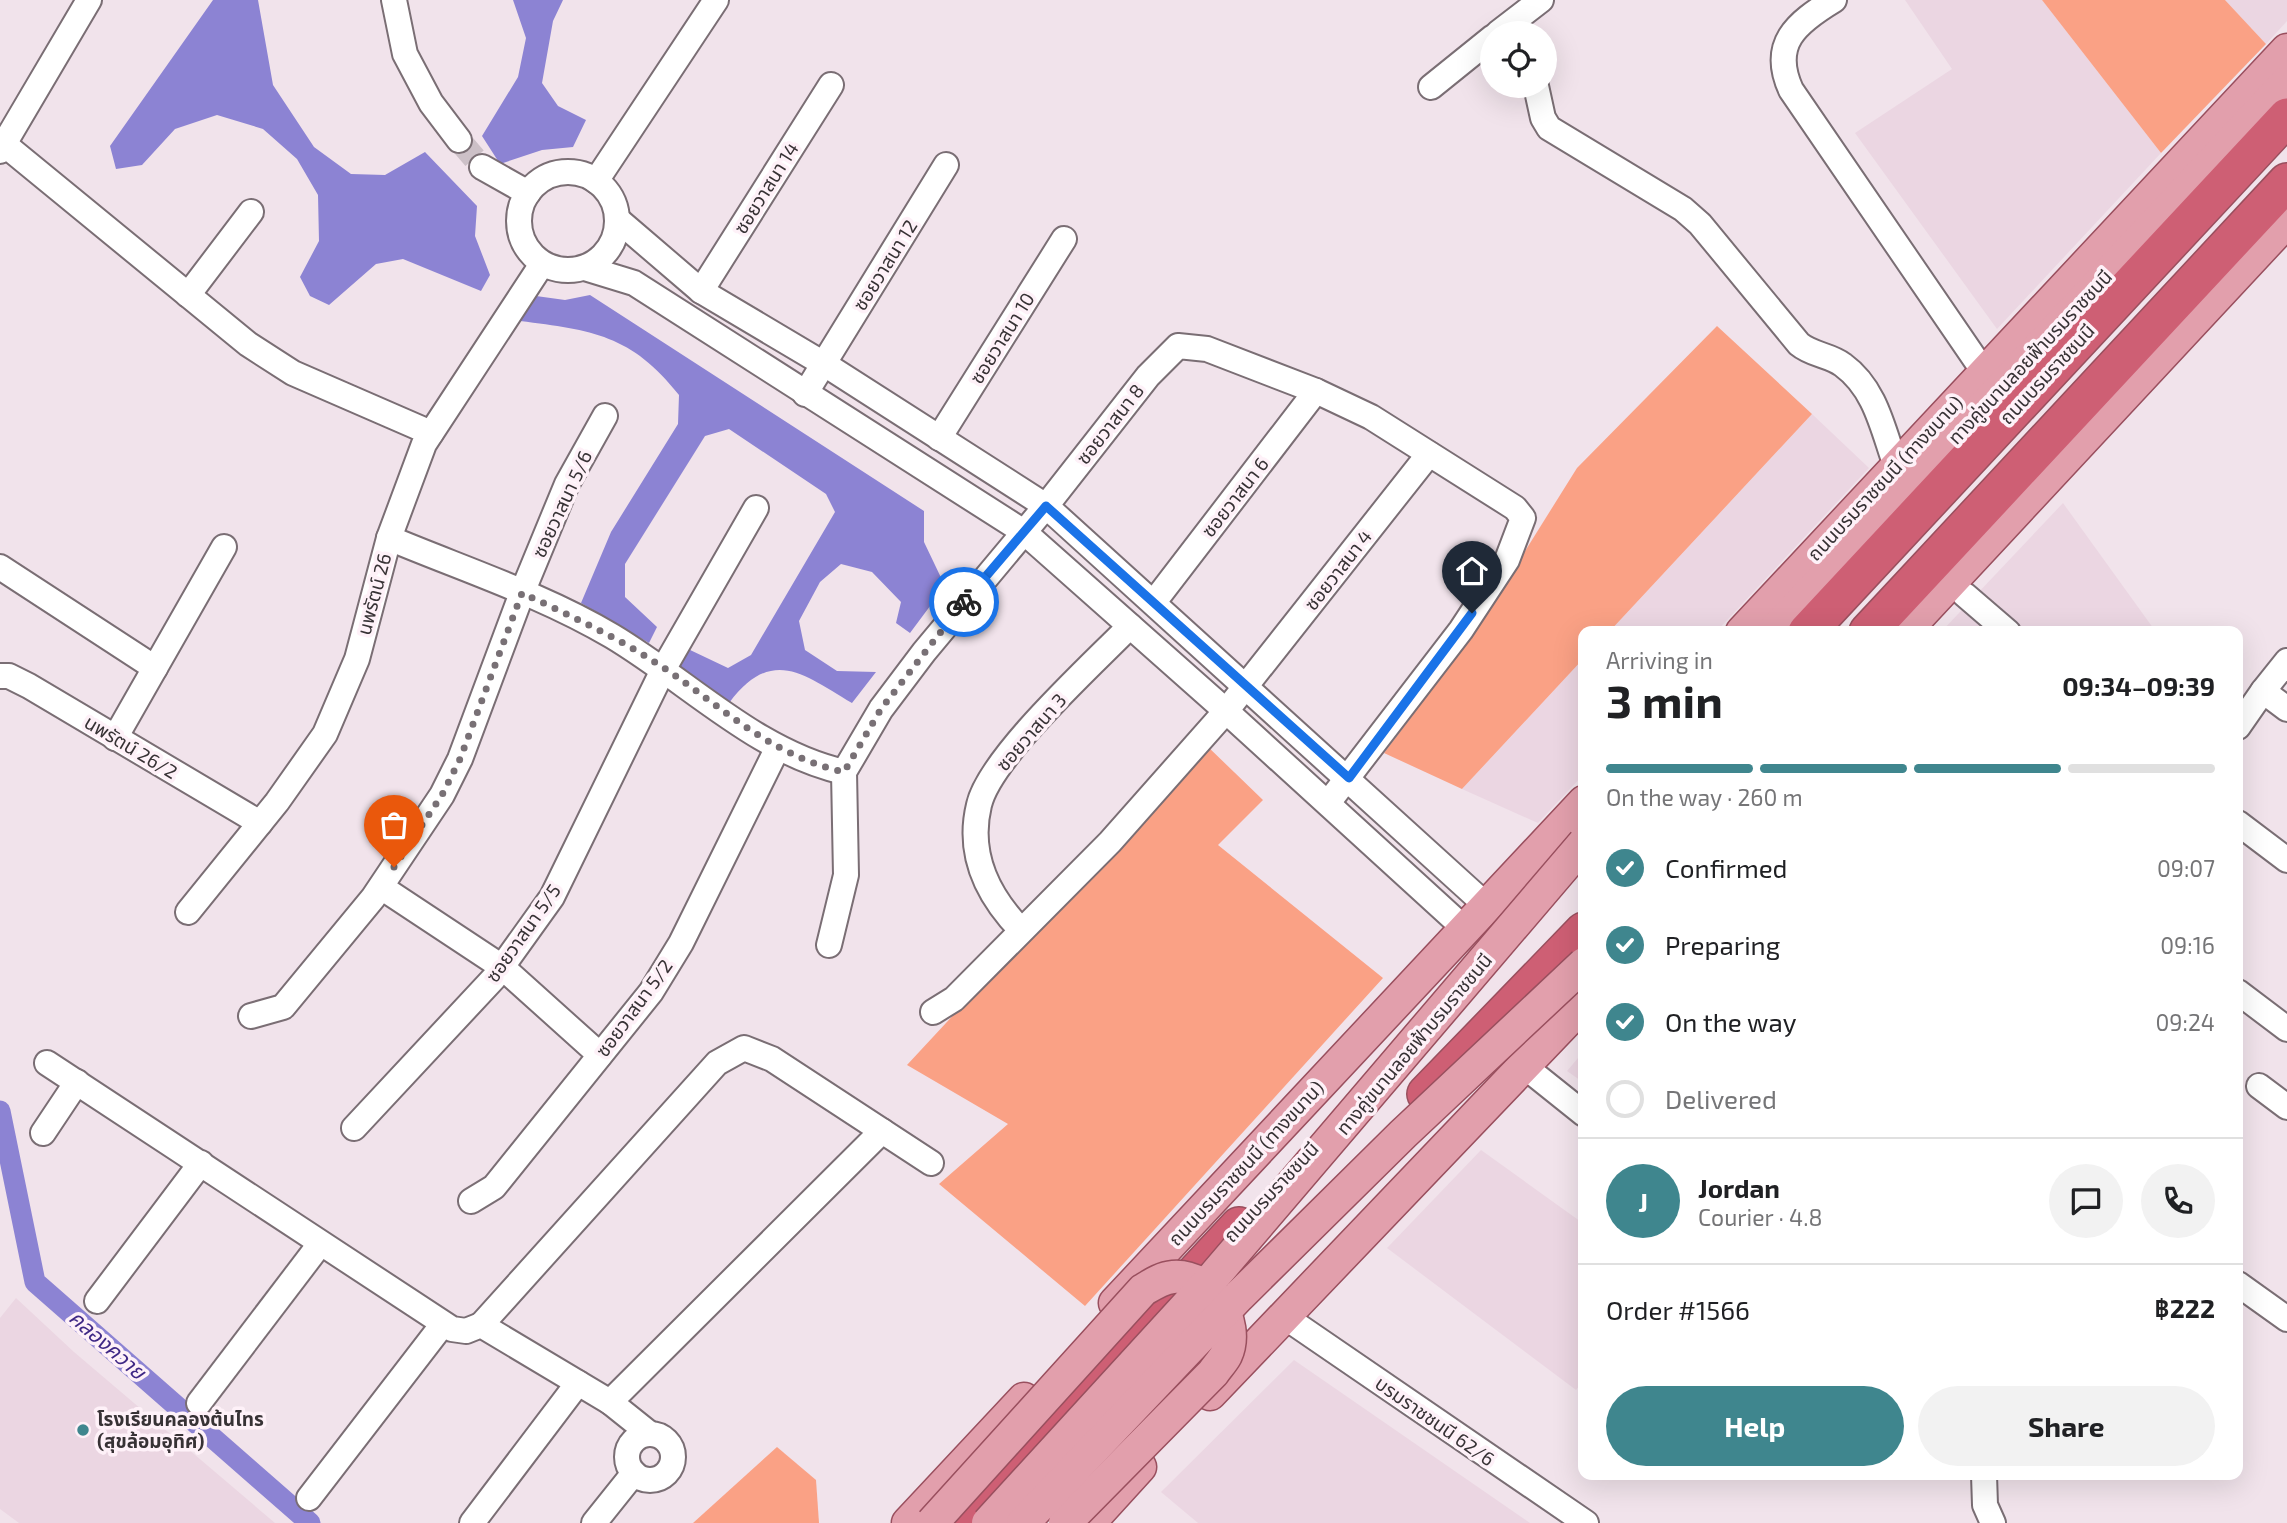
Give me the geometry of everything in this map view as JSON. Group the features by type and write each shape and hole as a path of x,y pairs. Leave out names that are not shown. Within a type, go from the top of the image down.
{"highway":[{"name":"ถนนบรมราชชนนี","path":"1813,626 2287,117"},
{"path":"1874,626 2287,183"},
{"name":"ถนนบรมราชชนนี","path":"963,1523 1378,1076 1578,871"},
{"path":"1035,1523 1421,1099 1578,937"}],"main road":[{"name":"ถนนบรมราชชนนี (ทางขนาน)","path":"1748,626 2287,50"},
{"name":"ทางคู่ขนานลอยฟ้าบรมราชชนนี","path":"1779,626 2287,82"},
{"path":"1910,626 2287,221"},
{"path":"1937,626 2287,249"},
{"name":"ถนนบรมราชชนนี (ทางขนาน)","path":"908,1523 1578,808"},
{"name":"ทางคู่ขนานลอยฟ้าบรมราชชนนี","path":"988,1523 1224,1265 1578,850"},
{"path":"1023,1523 1239,1296 1403,1134 1578,970"},
{"path":"1089,1523 1578,1009"},
{"path":"932,1523 1143,1290 1159,1280 1175,1277 1195,1282 1207,1289 1221,1304 1227,1318 1230,1339 1226,1355 1213,1373 1065,1523"}],"street":[{"path":"89,0 2,148 248,344 293,373 431,433"},
{"path":"394,0 405,54 431,103 459,140"},
{"path":"596,181 716,0"},
{"path":"1514,21 1541,0"},
{"path":"1834,0 1806,16 1791,35 1781,54 1783,72 1791,90 1984,372"},
{"path":"1431,87 1480,48"},
{"name":"ซอยวาสนา 14","path":"701,291 831,85"},
{"path":"1539,98 1543,118 1549,128 1683,209 1719,246 1799,344 1808,351 1841,363 1856,376 1876,409 1896,466"},
{"name":"ซอยวาสนา 12","path":"805,394 946,164"},
{"path":"482,167 528,193"},
{"path":"585,268 608,249 615,235 617,219 607,191 596,181 581,174 565,172 549,176 528,193 519,211 522,241 542,264 563,270 585,268 634,283 1024,532 1226,711 1465,929"},
{"path":"188,295 251,212"},
{"path":"617,219 701,291 824,365 1046,506 1487,906"},
{"name":"ซอยวาสนา 10","path":"939,438 1064,239"},
{"name":"นพรัตน์ 26","path":"188,912 260,823 325,734 357,659 389,538 431,433 542,264"},
{"name":"ซอยวาสนา 8","path":"844,772 881,709 924,652 990,569 1046,506 1148,376 1178,346 1207,349 1316,391"},
{"path":"1316,391 1371,417 1515,508 1523,518 1507,560 1461,630 1328,803"},
{"name":"ซอยวาสนา 6","path":"1154,602 1316,391"},
{"name":"ซอยวาสนา 5/6","path":"251,1016 283,1007 381,887 442,795 460,759 522,593 567,484 605,416"},
{"name":"ซอยวาสนา 4","path":"933,1012 954,999 1110,842 1226,711 1429,454"},
{"name":"ซอยวาสนา 5/5","path":"354,1128 502,967 552,897 664,668 756,508"},
{"path":"389,538 522,593 609,635 664,668 776,749 812,765 844,772 846,875 829,945"},
{"path":"115,738 224,548"},
{"path":"0,567 155,668"},
{"path":"1965,595 2001,626"},
{"name":"ซอยวาสนา 3","path":"1021,930 999,908 985,883 977,856 979,803 1017,743 1130,626"},
{"path":"2243,720 2287,661"},
{"name":"นพรัตน์ 26/2","path":"0,676 9,676 29,686 260,823"},
{"path":"2263,691 2287,709"},
{"name":"ซอยวาสนา 5/2","path":"471,1201 494,1187 651,992 681,943 776,749"},
{"path":"2243,827 2287,860"},
{"path":"381,887 502,967 600,1055"},
{"path":"2243,996 2287,1029"},
{"path":"47,1063 443,1324 461,1332 481,1325 717,1063 744,1048 772,1059 931,1163"},
{"path":"1524,1066 1578,1109"},
{"path":"43,1133 77,1082"},
{"path":"2259,1086 2287,1107"},
{"path":"610,1402 881,1131"},
{"path":"97,1301 201,1163"},
{"path":"199,1403 320,1244"},
{"path":"2243,1288 2287,1319"},
{"name":"บรมราชชนนี 62/6","path":"1285,1317 1586,1523"},
{"path":"309,1497 443,1324"},
{"path":"481,1325 610,1402 649,1434"},
{"path":"472,1523 578,1383"},
{"path":"649,1434 657,1435 669,1443 672,1450 671,1465 655,1480 634,1474 627,1460 630,1445 642,1435 649,1434"},
{"path":"594,1523 634,1474"},
{"path":"1984,1480 1985,1505 1993,1523"}],"shaded area":[{"path":"213,0 258,0 273,85 314,147 351,174 385,175 425,152 477,206 475,236 490,275 481,291 403,259 376,264 329,305 310,296 300,277 319,241 318,195 297,159 263,129 217,115 175,129 142,165 116,169 110,146"},
{"path":"513,0 563,0 553,21 542,83 558,106 586,120 573,147 542,150 500,164 482,136 518,77 526,38"},
{"path":"1905,0 2042,0 2161,153 1997,329 1855,133 1952,69"},
{"path":"2042,0 2225,0 2266,44 2161,153"},
{"path":"2225,0 2287,0 2287,21 2266,44"},
{"path":"590,295 924,511 924,542 945,586 910,633 896,623 901,602 872,572 841,564 820,582 799,621 805,650 837,671 876,672 852,703 803,675 774,670 759,675 745,685 729,703 677,664 688,649 728,668 751,655 835,512 826,494 729,429 705,436 625,564 625,597 657,627 649,643 581,603 611,532 678,424 679,395 644,359 609,339 569,328 520,321 536,296 565,300"},
{"path":"1717,326 1812,414 1615,626 1578,626 1578,664 1462,789 1384,753 1470,639 1577,468"},
{"path":"1812,414 1869,468 1722,626 1615,626"},
{"path":"2063,503 2152,626 1947,626"},
{"path":"1578,664 1578,780 1538,823 1462,789"},
{"path":"1205,744 1263,800 1218,845 1383,978 1085,1306 939,1184 1008,1124 907,1065"},
{"path":"1578,1058 1578,1079 1567,1071"},
{"path":"1481,1150 1578,1220 1578,1388 1576,1390 1387,1248"},
{"name":"โรงเรียนคลองต้นไทร (สุขล้อมอุทิศ)","path":"16,1298 74,1352 275,1523 19,1523 0,1509 0,1318"},
{"path":"1294,1360 1530,1523 1198,1523 1161,1492"},
{"path":"777,1447 816,1480 819,1523 693,1523"}],"waterway":[{"name":"คลองควาย","path":"0,1111 35,1282 310,1523"}],"tunnel":[{"path":"459,140 482,167"}],"way so far":[{"path":"394,867 442,795 460,759 522,593 609,635 664,668 776,749 812,765 844,772 881,709 964,602"}],"place":[{"name":"โรงเรียนคลองต้นไทร (สุขล้อมอุทิศ)","path":"83,1430"}],"route":[{"path":"964,602 1046,506 1349,778 1472,613"}]}
